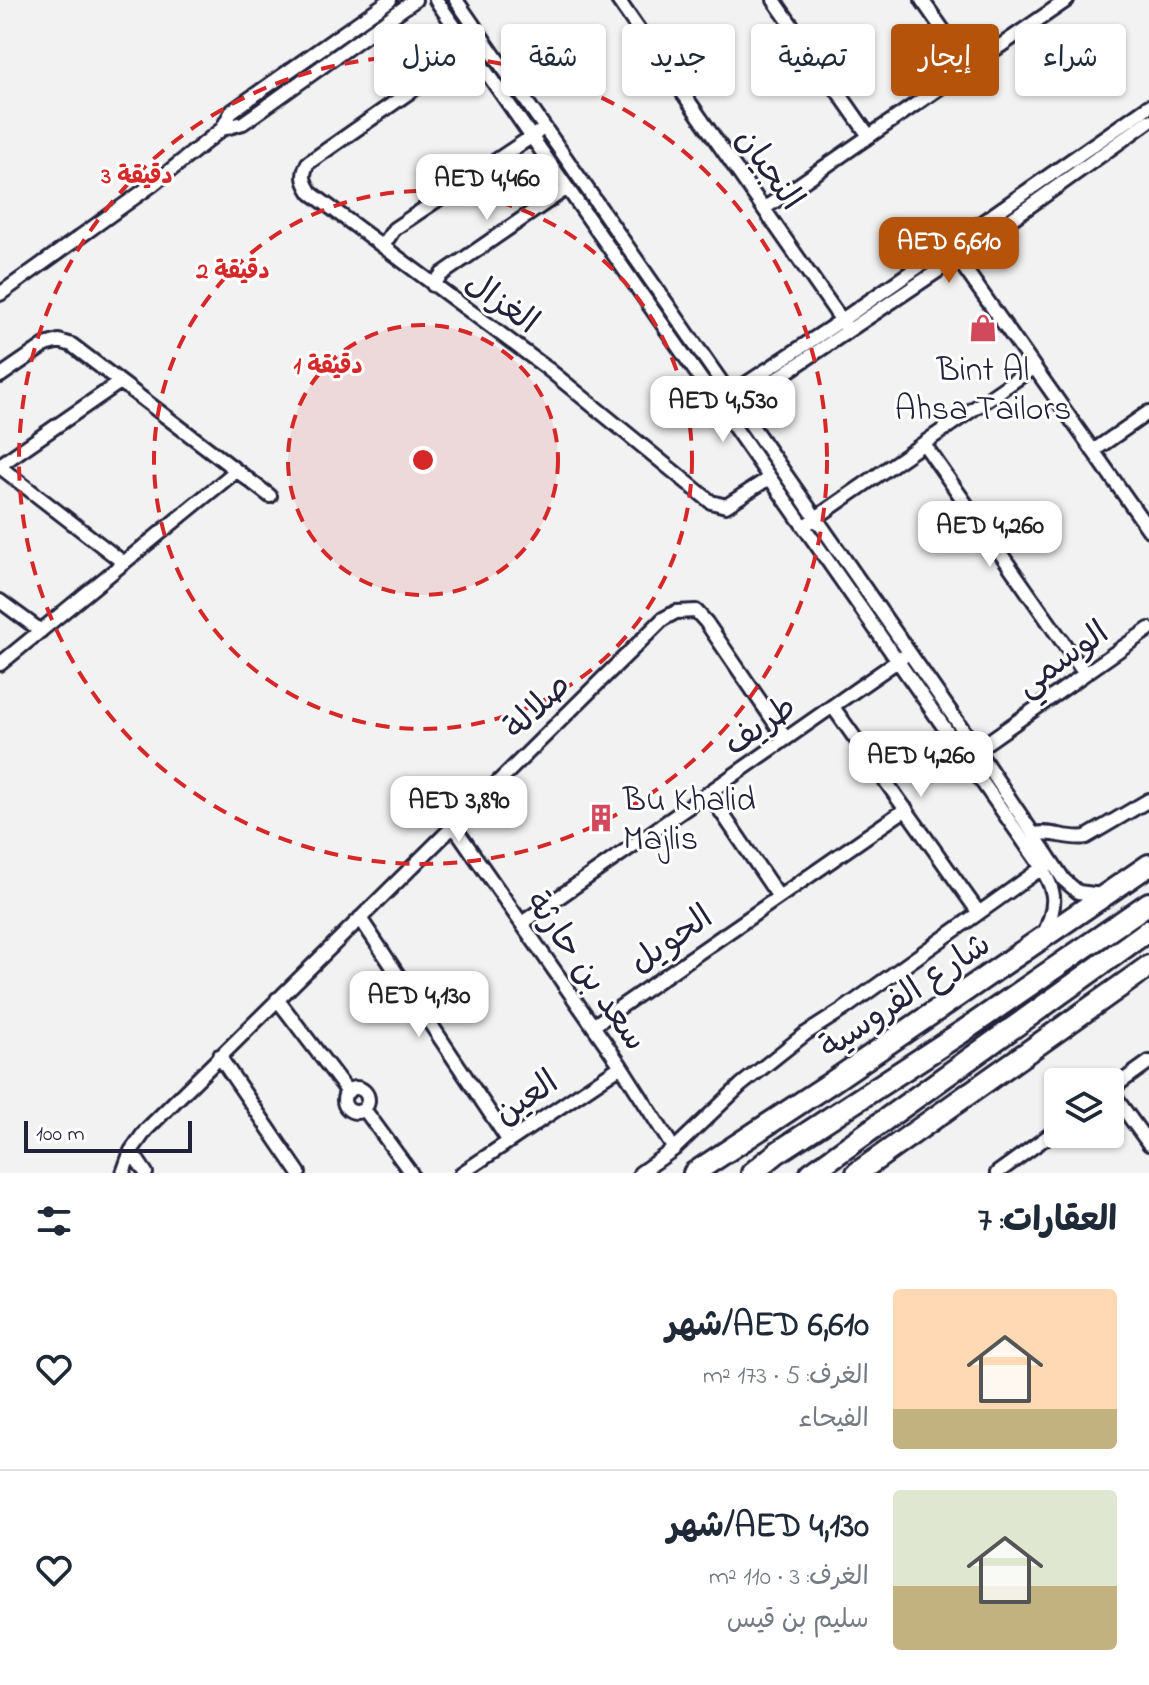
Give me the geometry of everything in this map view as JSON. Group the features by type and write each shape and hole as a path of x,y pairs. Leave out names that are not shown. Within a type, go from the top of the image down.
{"main road":[{"name":"شارع الفروسية","path":"694,1173 1149,865"},
{"name":"شارع الفروسية","path":"752,1173 778,1152 962,1032 1149,903"},
{"path":"811,1173 1149,930"},
{"path":"857,1173 1149,966"},
{"path":"705,1173 732,1148"}],"street":[{"path":"0,294 152,185 222,129 232,111 390,0"},
{"path":"222,129 243,123 415,0"},
{"path":"436,0 453,24"},
{"path":"456,0 816,518 904,656 1047,864 1070,888 1105,895"},
{"name":"النجيان","path":"618,0 846,325"},
{"path":"774,0 869,136"},
{"path":"922,0 939,24"},
{"path":"999,46 1067,0"},
{"path":"485,69 803,527 904,656"},
{"name":"الغزال","path":"404,96 308,163 303,173 304,182 311,193 548,369 718,506 726,506 769,478"},
{"path":"765,208 927,96"},
{"path":"846,325 949,246 1149,106"},
{"path":"720,409 846,325 957,258 1149,121"},
{"path":"383,246 394,229 545,127"},
{"path":"433,285 442,274 567,188"},
{"path":"949,246 1149,530"},
{"path":"0,376 45,345 59,341 72,345 270,496"},
{"path":"803,527 1034,367"},
{"path":"120,382 0,466 124,563"},
{"path":"1093,451 1149,412"},
{"path":"924,444 1085,674"},
{"path":"0,664 236,471"},
{"path":"0,601 41,631"},
{"name":"صلالة","path":"123,1173 131,1151 146,1130 663,619 676,612 696,611 786,739"},
{"name":"الوسمي","path":"972,754 1149,629"},
{"name":"طريف","path":"522,923 904,656"},
{"path":"833,707 979,913"},
{"path":"709,794 779,897"},
{"path":"1002,797 1035,834 1047,864 1055,905 1042,939"},
{"path":"1035,834 1045,832 1071,838 1086,837 1149,800"},
{"name":"الحويل","path":"593,1026 906,809"},
{"name":"سعد بن حارثة","path":"453,825 621,1066 674,1149"},
{"path":"640,1173 674,1149 741,1085 795,1042 1047,864"},
{"path":"360,918 508,1140"},
{"path":"277,999 348,1092 344,1100 347,1108 356,1112 364,1109 411,1173"},
{"path":"219,1056 299,1173"},
{"path":"1124,1080 1149,1062"},
{"name":"العين","path":"462,1173 621,1066"},
{"path":"1124,1109 1149,1144"},
{"path":"1003,1171 1044,1140"},
{"path":"131,1151 146,1173"}],"place":[{"name":"Bint Al Ahsa Tailors","path":"983,328"},
{"name":"Bu Khalid Majlis","path":"601,818"}]}
